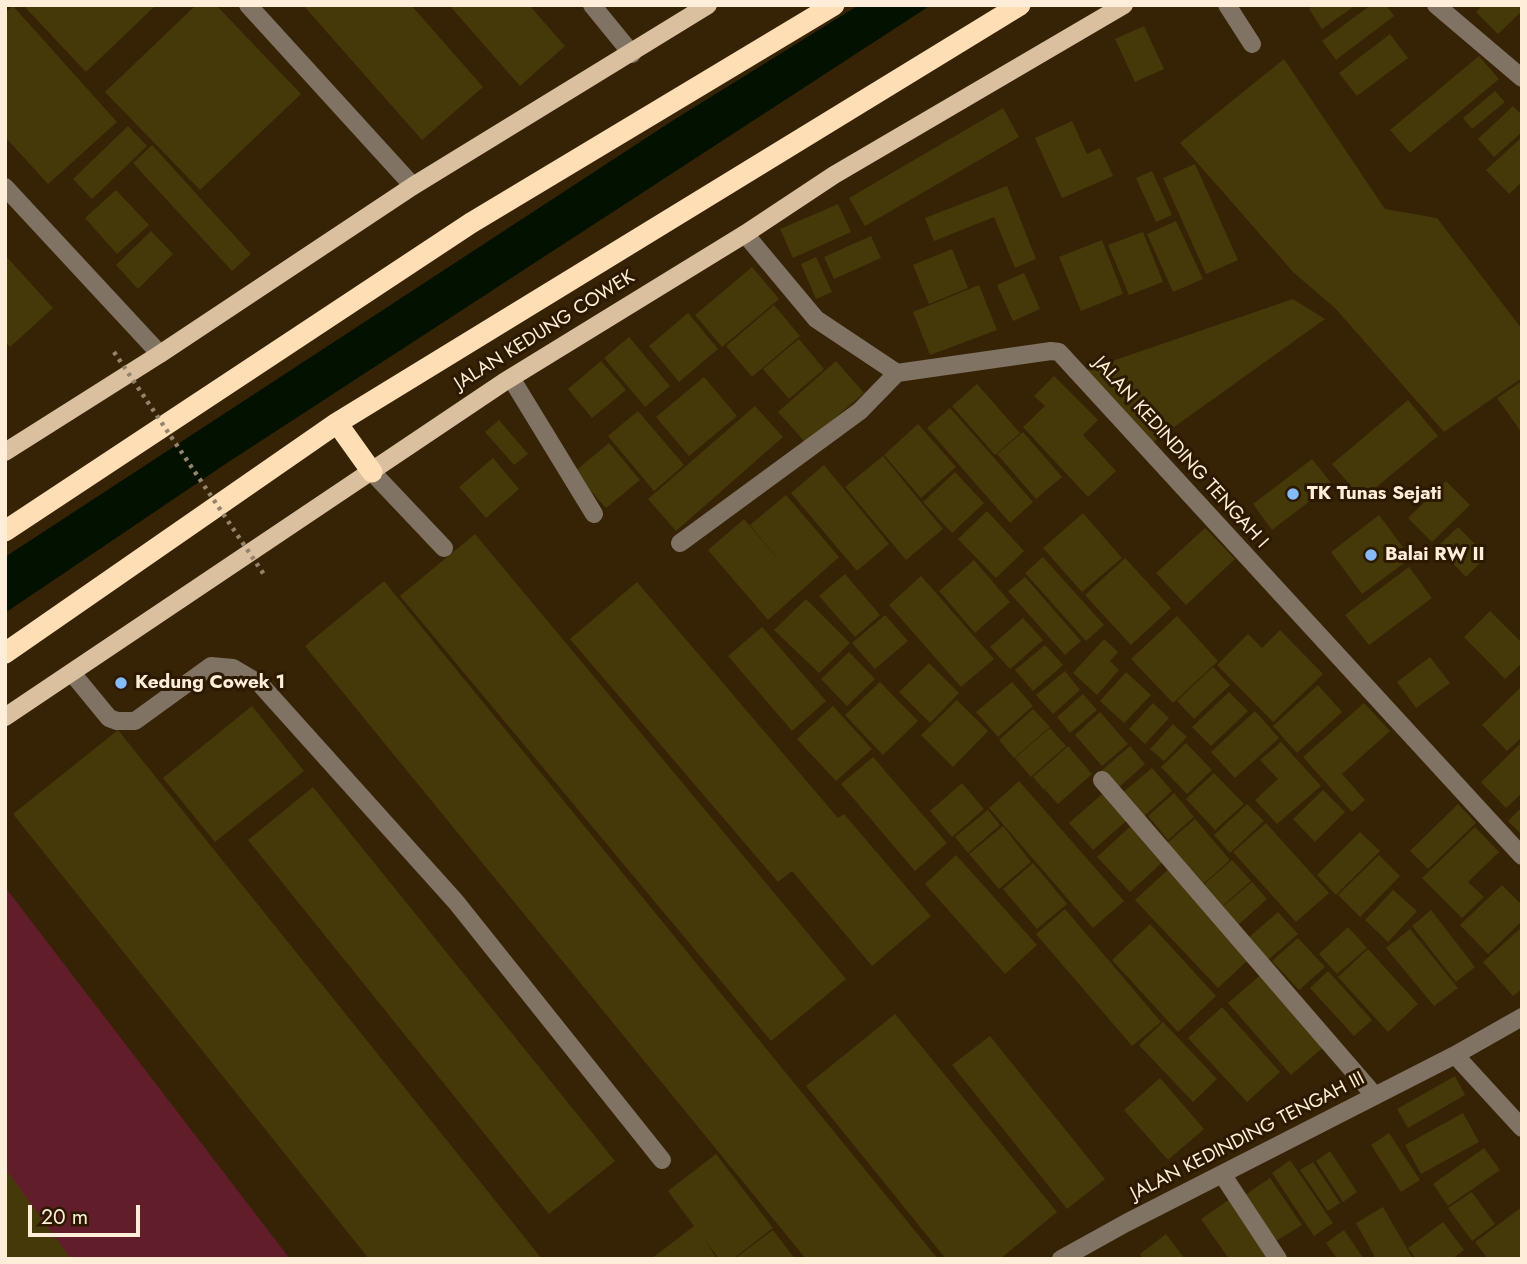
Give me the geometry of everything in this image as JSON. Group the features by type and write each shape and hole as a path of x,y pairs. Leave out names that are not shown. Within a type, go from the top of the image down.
{"highway":[{"path":"5,531 471,223 834,5"},
{"name":"JALAN KEDUNG COWEK","path":"5,653 337,423 1020,5"},
{"path":"337,423 372,472"}],"main road":[{"name":"JALAN KEDUNG COWEK","path":"5,717 511,378 745,234 834,175 1124,5"},
{"path":"5,452 160,354 413,186 632,54 706,6"}],"street":[{"path":"248,5 413,186"},
{"path":"592,5 632,54"},
{"path":"1227,5 1252,44"},
{"path":"1436,5 1522,78"},
{"path":"5,187 160,354"},
{"path":"680,543 860,411 897,373 816,318 745,234"},
{"name":"JALAN KEDINDING TENGAH I","path":"897,373 1059,352 1522,856"},
{"path":"511,378 594,514"},
{"path":"372,472 444,548"},
{"path":"72,673 109,718 117,721 135,721 211,666 233,668 260,684 456,902 662,1160"},
{"path":"1102,780 1375,1096"},
{"name":"JALAN KEDINDING TENGAH III","path":"1061,1259 1455,1055 1522,1017"},
{"path":"1455,1055 1522,1128"},
{"path":"1222,1174 1278,1259"}],"path":[{"path":"114,352 265,576"}],"shaded area":[{"path":"859,5 931,5 227,463 5,613 5,557 672,121"},
{"path":"5,887 290,1259 5,1259"}],"building":[{"path":"23,5 156,5 86,72"},
{"path":"196,5 216,5 301,94 200,190 105,92"},
{"path":"303,5 411,5 483,87 422,140"},
{"path":"449,5 529,5 565,46 520,86"},
{"path":"1314,5 1356,5 1322,29 1309,9"},
{"path":"1371,5 1386,5 1394,16 1336,60 1322,41"},
{"path":"1483,5 1522,5 1522,11 1498,34 1476,12"},
{"path":"13,6 117,122 48,184 5,137 5,13"},
{"path":"1144,26 1164,69 1135,82 1115,39"},
{"path":"1390,34 1408,58 1357,96 1339,73"},
{"path":"1479,56 1499,79 1410,153 1390,130"},
{"path":"1284,59 1385,209 1437,218 1522,329 1522,378 1444,432 1335,308 1293,272 1180,143"},
{"path":"1495,91 1505,102 1472,129 1463,118"},
{"path":"1513,106 1522,115 1522,132 1494,157 1478,139"},
{"path":"1003,108 1019,137 865,226 849,198"},
{"path":"1072,121 1087,154 1100,148 1113,176 1062,198 1035,138"},
{"path":"128,126 147,146 92,199 73,179"},
{"path":"1522,137 1522,182 1509,194 1486,170"},
{"path":"152,145 251,254 232,271 133,163"},
{"path":"1195,164 1238,260 1206,274 1163,178"},
{"path":"1152,171 1172,215 1156,222 1136,178"},
{"path":"1007,186 1036,259 1015,268 994,217 934,241 925,218"},
{"path":"116,190 149,225 117,254 85,218"},
{"path":"838,204 851,232 793,258 780,229"},
{"path":"1176,221 1203,279 1173,292 1147,234"},
{"path":"151,231 173,254 138,289 116,265"},
{"path":"1143,232 1163,282 1129,295 1108,245"},
{"path":"871,236 881,258 834,279 824,257"},
{"path":"1102,240 1123,294 1081,311 1059,257"},
{"path":"952,249 968,288 929,304 913,265"},
{"path":"5,255 53,308 10,347 5,342"},
{"path":"816,257 832,292 816,299 801,264"},
{"path":"752,267 779,299 722,347 695,315"},
{"path":"1024,273 1040,309 1013,321 997,285"},
{"path":"979,285 997,330 930,355 913,312"},
{"path":"1293,299 1325,319 1149,445 1083,371"},
{"path":"774,305 800,336 752,377 726,346"},
{"path":"688,313 718,349 679,382 649,346"},
{"path":"629,337 670,386 645,407 604,358"},
{"path":"799,339 824,369 789,399 763,369"},
{"path":"601,361 626,390 592,418 568,389"},
{"path":"836,361 864,393 806,443 778,412"},
{"path":"1054,376 1098,420 1083,435 1116,471 1088,497 1023,427 1045,406 1034,396"},
{"path":"704,377 737,416 689,456 656,417"},
{"path":"1522,381 1522,433 1497,398"},
{"path":"977,384 1020,433 995,455 952,406"},
{"path":"1408,400 1438,436 1362,499 1332,464"},
{"path":"755,406 783,437 676,531 648,499"},
{"path":"950,408 1033,502 1010,523 927,428"},
{"path":"638,411 684,465 654,491 608,436"},
{"path":"499,420 528,454 514,465 485,432"},
{"path":"918,424 956,467 921,498 884,455"},
{"path":"1023,432 1062,477 1036,499 997,454"},
{"path":"609,443 640,480 606,508 574,472"},
{"path":"883,456 943,529 906,560 845,487"},
{"path":"493,458 519,489 486,518 459,487"},
{"name":"TK Tunas Sejati","path":"1312,459 1332,484 1272,530 1253,504"},
{"path":"824,465 889,544 857,571 791,493"},
{"path":"955,472 984,503 952,533 923,502"},
{"path":"1446,481 1470,505 1432,542 1408,518"},
{"path":"786,495 839,557 768,620 708,550 744,519 786,569 750,525"},
{"path":"987,511 1024,551 996,578 958,539"},
{"path":"1083,513 1122,558 1082,592 1043,548"},
{"name":"Balai RW II","path":"1379,515 1411,558 1362,594 1331,552"},
{"path":"1458,527 1487,556 1466,577 1437,547"},
{"path":"1205,528 1235,559 1186,605 1156,573"},
{"path":"475,534 846,979 771,1041 400,596"},
{"path":"1043,557 1104,625 1086,641 1025,573"},
{"path":"1125,558 1171,608 1131,645 1085,595"},
{"path":"974,560 1010,602 975,633 939,591"},
{"path":"1409,567 1432,598 1369,645 1345,615"},
{"path":"845,574 880,615 855,637 819,596"},
{"path":"921,576 994,659 961,687 889,605"},
{"path":"1025,577 1081,641 1065,655 1008,591"},
{"path":"384,581 938,1259 806,1259 305,646"},
{"path":"637,582 838,818 844,814 931,916 872,966 792,871 778,882 570,639"},
{"path":"806,599 850,643 819,673 774,630"},
{"path":"1490,611 1522,643 1522,663 1505,679 1464,637"},
{"path":"885,615 908,641 875,669 852,643"},
{"path":"1177,616 1218,661 1173,703 1131,659"},
{"path":"1023,618 1043,640 1010,669 990,647"},
{"path":"762,627 826,701 792,731 728,656"},
{"path":"1280,630 1323,674 1273,722 1217,665 1248,634 1262,648"},
{"path":"1104,639 1118,652 1110,661 1119,670 1097,695 1073,673"},
{"path":"1045,645 1063,665 1033,691 1015,670"},
{"path":"849,652 875,679 847,706 821,679"},
{"path":"1430,657 1450,683 1416,708 1397,682"},
{"path":"929,663 959,693 930,723 899,692"},
{"path":"1213,667 1230,685 1194,719 1177,701"},
{"path":"1065,671 1080,690 1053,714 1036,695"},
{"path":"1126,672 1151,695 1124,723 1100,701"},
{"path":"880,682 918,721 883,755 845,715"},
{"path":"1012,682 1033,706 998,737 976,712"},
{"path":"1318,685 1342,712 1297,753 1273,726"},
{"path":"1522,686 1522,737 1507,751 1482,725"},
{"path":"1229,692 1248,711 1211,746 1192,727"},
{"path":"1083,694 1097,710 1070,733 1057,717"},
{"path":"957,700 988,731 953,767 921,735"},
{"path":"1153,703 1169,718 1145,744 1129,729"},
{"path":"1364,703 1390,731 1342,774 1365,800 1352,812 1303,757"},
{"path":"252,706 304,771 215,842 163,778"},
{"path":"833,706 872,749 836,781 797,739"},
{"path":"1033,709 1050,727 1014,758 999,740"},
{"path":"1255,711 1279,738 1235,778 1211,752"},
{"path":"1100,712 1128,744 1102,766 1075,735"},
{"path":"1173,724 1187,737 1164,761 1150,749"},
{"path":"1050,728 1066,746 1031,777 1015,758"},
{"path":"118,730 542,1259 369,1259 13,814"},
{"path":"1281,742 1321,786 1277,824 1255,800 1278,779 1260,760"},
{"path":"1522,742 1522,793 1506,808 1481,782"},
{"path":"1186,743 1212,770 1187,794 1161,767"},
{"path":"1068,746 1092,774 1058,804 1045,790 1050,784 1044,790 1033,777"},
{"path":"1130,746 1145,764 1117,789 1101,771"},
{"path":"873,757 947,843 915,871 841,784"},
{"path":"1152,768 1172,791 1142,818 1121,794"},
{"path":"1214,773 1244,804 1215,830 1186,799"},
{"path":"1019,781 1124,901 1093,928 989,808"},
{"path":"962,783 984,809 952,837 930,811"},
{"path":"313,787 615,1161 549,1214 248,840"},
{"path":"1108,789 1132,816 1093,850 1069,823"},
{"path":"1323,790 1345,812 1315,842 1293,819"},
{"path":"1174,793 1194,817 1168,840 1148,816"},
{"path":"1247,804 1264,821 1230,853 1214,835"},
{"path":"1458,804 1476,823 1428,869 1410,851"},
{"path":"1522,807 1522,835 1508,821"},
{"path":"988,810 1000,825 968,853 955,837"},
{"path":"1195,819 1230,860 1202,885 1166,844"},
{"path":"1135,822 1168,857 1130,892 1097,857"},
{"path":"1266,823 1329,893 1296,922 1233,852"},
{"path":"1003,826 1031,862 999,889 969,854"},
{"path":"1475,827 1499,852 1468,882 1484,897 1462,918 1422,878"},
{"path":"1360,832 1380,851 1336,895 1317,875"},
{"path":"956,855 1037,945 1005,974 925,884"},
{"path":"1379,855 1400,876 1360,917 1338,895"},
{"path":"1232,860 1251,881 1220,908 1201,887"},
{"path":"1033,863 1067,904 1037,929 1003,889"},
{"path":"1172,866 1249,959 1218,988 1135,900"},
{"path":"1252,882 1267,899 1237,926 1221,908"},
{"path":"1502,885 1522,905 1522,921 1488,954 1460,925"},
{"path":"1393,890 1417,911 1388,942 1365,920"},
{"path":"1065,909 1161,1022 1132,1046 1036,934"},
{"path":"1431,910 1475,967 1456,982 1412,926"},
{"path":"1278,912 1298,934 1267,961 1247,939"},
{"path":"1150,924 1216,996 1178,1032 1112,960"},
{"path":"1348,927 1367,948 1337,974 1319,954"},
{"path":"1522,927 1522,989 1513,996 1483,962"},
{"path":"1410,929 1458,988 1434,1006 1386,948"},
{"path":"1298,938 1325,967 1299,990 1272,961"},
{"path":"1368,949 1418,1004 1388,1032 1338,977"},
{"path":"1328,971 1372,1020 1354,1036 1310,988"},
{"path":"1263,973 1325,1046 1291,1075 1228,1003"},
{"path":"1222,1007 1280,1072 1247,1102 1188,1038"},
{"path":"895,1014 1057,1212 1000,1259 946,1259 806,1086"},
{"path":"1163,1022 1217,1079 1193,1102 1139,1045"},
{"path":"990,1036 1105,1179 1067,1209 952,1065"},
{"path":"1455,1076 1465,1095 1408,1128 1397,1109"},
{"path":"1160,1078 1204,1129 1168,1160 1124,1110"},
{"path":"1463,1113 1479,1142 1421,1174 1405,1145"},
{"path":"1389,1133 1420,1180 1401,1192 1371,1145"},
{"path":"1484,1148 1500,1170 1448,1206 1433,1184"},
{"path":"1330,1151 1357,1192 1343,1202 1316,1161"},
{"path":"716,1154 773,1228 733,1259 719,1259 705,1240 717,1259 651,1259 694,1226 668,1191"},
{"path":"1290,1160 1333,1223 1314,1236 1272,1173"},
{"path":"1313,1162 1340,1203 1328,1211 1300,1170"},
{"path":"5,1168 71,1259 5,1259"},
{"path":"1270,1178 1302,1225 1276,1241 1245,1195"},
{"path":"1472,1192 1495,1224 1472,1241 1448,1208"},
{"path":"1230,1199 1272,1259 1229,1259 1201,1219"},
{"path":"1383,1207 1413,1259 1376,1259 1356,1223"},
{"path":"1522,1207 1522,1255 1517,1259 1488,1259 1475,1242"},
{"path":"1443,1222 1464,1250 1452,1259 1416,1259 1408,1248"},
{"path":"773,1230 795,1259 734,1259"},
{"path":"1344,1230 1364,1259 1337,1259 1326,1243"},
{"path":"1166,1234 1185,1259 1143,1259 1140,1254"}],"place":[{"name":"TK Tunas Sejati","path":"1293,494"},
{"name":"Balai RW II","path":"1371,555"},
{"name":"Kedung Cowek 1","path":"121,683"}]}
